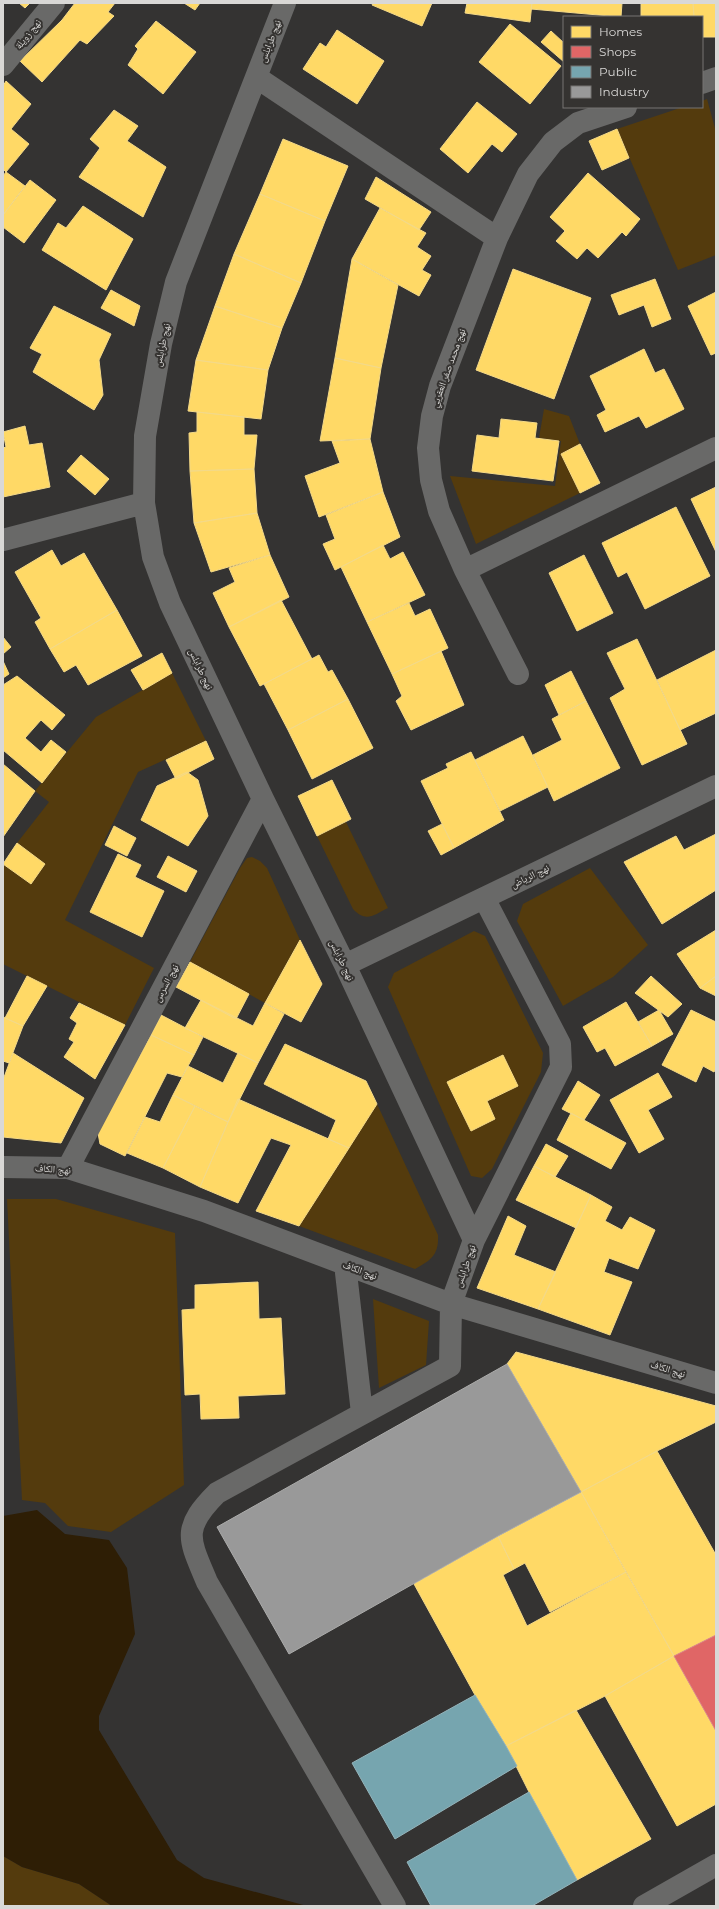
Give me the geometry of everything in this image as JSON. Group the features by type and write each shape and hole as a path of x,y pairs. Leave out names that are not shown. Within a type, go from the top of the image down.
{"street":[{"name":"نهج زويلة","path":"3,65 54,3"},
{"name":"نهج طرابلس","path":"285,3 176,282 161,344 145,436 144,503 153,557 170,603 263,799 345,965 474,1240 451,1304 450,1366 362,1413"},
{"path":"256,77 497,238"},
{"path":"703,82 716,78"},
{"name":"نهج محمد صفر العقربي","path":"518,674 465,570 439,511 431,480 428,448 432,416 440,386 497,238 528,174 553,142 578,123 623,108"},
{"path":"465,570 716,448"},
{"path":"3,540 144,503"},
{"name":"نهج الرياض","path":"345,965 716,786"},
{"name":"نهج السرس","path":"68,1168 263,799"},
{"path":"474,1240 561,1067 560,1044 484,898"},
{"name":"نهج الكاف","path":"3,1167 68,1168 204,1211 451,1304 716,1383"},
{"path":"345,1264 362,1413 217,1493 200,1510 191,1529 193,1549 207,1582 396,1906"},
{"path":"644,1906 716,1865"}],"shaded area":[{"path":"707,99 716,132 716,255 678,270 617,129 680,108 703,108 703,101"},
{"path":"544,409 569,416 580,444 561,454 580,493 476,544 450,476 555,486 561,441 539,438"},
{"path":"172,673 206,741 138,772 65,920 154,968 125,1025 3,964 3,864 31,884 45,864 17,843 49,802 35,791 96,717"},
{"path":"346,822 388,908 374,915 366,917 362,916 353,909 317,836"},
{"path":"252,857 260,861 267,868 300,940 265,1003 190,962 240,868 247,858"},
{"path":"590,868 648,945 613,977 563,1006 517,921 523,904"},
{"path":"474,931 485,936 543,1053 541,1072 492,1169 482,1178 471,1176 388,987 394,973"},
{"path":"377,1104 438,1235 437,1247 433,1256 430,1260 415,1269 299,1226"},
{"path":"7,1199 56,1199 175,1233 184,1485 111,1532 68,1526 45,1503 22,1500"},
{"path":"373,1299 429,1321 426,1365 379,1388"},
{"path":"37,1510 65,1534 109,1540 127,1568 135,1634 99,1716 99,1730 177,1860 204,1878 307,1906 112,1906 79,1884 22,1867 3,1856 3,1516"},
{"path":"3,1856 22,1867 79,1884 112,1906 3,1906"}],"building: Homes":[{"path":"19,3 30,3 25,8"},
{"path":"75,3 115,3 108,12 114,16 87,44 80,40 42,82 20,61 62,20"},
{"path":"184,3 200,3 195,10"},
{"path":"373,3 432,3 422,26 372,5"},
{"path":"467,3 532,3 530,22 465,13"},
{"path":"532,3 622,3 621,16 531,9"},
{"path":"641,3 693,3 694,16 641,16"},
{"path":"693,3 716,3 716,37 703,37 703,16 694,16"},
{"path":"156,21 196,52 163,94 128,65 138,49 135,46"},
{"path":"510,24 561,66 530,104 479,62"},
{"path":"337,30 384,61 357,104 303,69 320,43 326,47"},
{"path":"551,31 563,42 563,61 541,42"},
{"path":"6,81 31,104 11,129 29,144 6,172 3,169 3,86"},
{"path":"477,102 517,134 502,152 492,144 468,173 440,149"},
{"path":"114,110 138,126 127,141 166,167 143,217 79,177 100,148 90,139"},
{"path":"617,129 629,158 602,170 589,141"},
{"path":"283,139 348,166 325,221 260,194"},
{"path":"6,172 25,186 3,215 3,176"},
{"path":"588,173 640,219 626,236 622,232 598,258 587,248 577,259 556,241 565,231 550,217"},
{"path":"376,177 431,212 419,230 365,199"},
{"path":"30,180 56,200 24,243 3,227 3,215"},
{"path":"260,194 325,221 301,283 234,254"},
{"path":"83,206 133,239 106,290 42,250 58,223 66,228"},
{"path":"380,208 426,233 417,247 431,256 422,270 431,275 419,296 352,259"},
{"path":"234,254 301,283 282,328 215,306"},
{"path":"352,259 398,285 381,368 335,358"},
{"path":"513,269 591,298 554,399 476,370"},
{"path":"655,279 671,319 652,327 644,305 619,315 611,295"},
{"path":"111,290 140,306 134,326 101,308"},
{"path":"716,292 716,353 711,355 688,306"},
{"path":"54,306 111,334 99,360 103,395 94,410 33,372 42,354 30,348"},
{"path":"215,306 282,328 268,370 196,360"},
{"path":"644,349 655,373 664,369 684,409 646,428 639,416 605,432 597,415 606,410 590,376"},
{"path":"335,358 381,368 370,439 320,441"},
{"path":"196,360 268,370 261,419 188,411"},
{"path":"197,412 244,417 244,435 257,435 254,469 190,471 189,433 197,432"},
{"path":"501,419 537,423 535,438 559,441 553,481 472,471 477,435 499,438"},
{"path":"25,426 29,445 42,443 50,487 3,497 3,448 6,447 3,432"},
{"path":"370,439 383,492 319,517 305,476 340,463 332,441"},
{"path":"580,444 600,483 580,493 561,454"},
{"path":"81,455 109,479 95,495 67,471"},
{"path":"254,469 257,513 194,523 190,471"},
{"path":"716,487 716,552 691,499"},
{"path":"383,492 400,537 335,570 323,544 335,539 326,515"},
{"path":"676,507 710,576 645,609 627,572 618,577 602,543"},
{"path":"257,513 270,555 211,572 194,523"},
{"path":"383,545 390,559 403,552 425,595 367,622 341,567"},
{"path":"52,550 61,566 84,553 117,610 50,649 35,622 41,618 15,572"},
{"path":"270,555 289,597 229,627 213,593 235,582 229,568"},
{"path":"584,555 613,613 577,631 549,573"},
{"path":"281,600 312,659 260,686 229,627"},
{"path":"409,603 415,616 430,609 448,648 392,674 367,622"},
{"path":"117,610 142,656 88,685 76,665 64,672 50,649"},
{"path":"3,637 11,647 3,654"},
{"path":"637,639 687,744 642,765 610,698 625,689 607,653"},
{"path":"716,650 716,713 680,730 657,680"},
{"path":"441,651 464,705 411,730 396,701 402,696 392,674"},
{"path":"162,653 172,673 143,690 131,670"},
{"path":"319,655 328,672 332,670 348,699 288,730 264,684"},
{"path":"3,661 9,674 3,678"},
{"path":"571,671 586,701 559,715 545,685"},
{"path":"17,676 65,715 52,730 41,720 25,738 41,752 51,740 66,752 42,783 3,750 3,685"},
{"path":"348,699 373,748 312,779 288,730"},
{"path":"586,701 620,768 554,801 533,755 562,740 552,719"},
{"path":"523,736 548,787 500,811 475,760"},
{"path":"206,741 214,759 176,779 166,760"},
{"path":"471,752 504,820 454,848 421,781 448,768 446,764"},
{"path":"3,764 35,791 3,837"},
{"path":"187,772 198,780 208,816 188,846 141,820 157,786"},
{"path":"332,780 351,819 317,836 298,796"},
{"path":"442,824 454,848 441,855 428,831"},
{"path":"114,826 136,838 127,856 105,845"},
{"path":"716,834 716,890 662,924 624,862 676,836 684,850"},
{"path":"17,843 45,864 31,884 3,864"},
{"path":"118,854 141,865 135,877 164,891 142,937 90,912"},
{"path":"168,856 197,871 186,892 157,877"},
{"path":"716,930 716,976 700,988 677,954"},
{"path":"300,940 322,984 301,1022 265,1003"},
{"path":"190,962 249,994 236,1019 176,987"},
{"path":"27,976 47,986 23,1026 5,1018"},
{"path":"651,976 682,1004 668,1017 635,993"},
{"path":"716,976 716,996 700,988"},
{"path":"201,1000 253,1026 265,1003 284,1014 258,1063 185,1028"},
{"path":"626,1002 652,1046 615,1066 605,1048 597,1052 583,1027"},
{"path":"79,1003 125,1025 95,1079 64,1057 74,1042 69,1039 77,1023 70,1018"},
{"path":"659,1010 673,1034 652,1046 638,1022"},
{"path":"691,1010 716,1022 716,1068 714,1072 703,1066 696,1082 662,1065"},
{"path":"161,1015 203,1037 194,1055 151,1035"},
{"path":"3,1017 23,1026 9,1063 3,1061"},
{"path":"151,1035 194,1055 182,1077 167,1073 125,1156 100,1144 98,1133"},
{"path":"285,1044 366,1081 377,1104 349,1148 328,1139 336,1120 264,1084"},
{"path":"13,1053 84,1098 61,1143 3,1137 3,1080"},
{"path":"238,1053 258,1063 228,1122 173,1095 188,1066 223,1083"},
{"path":"503,1055 518,1086 487,1101 495,1119 471,1131 447,1082"},
{"path":"658,1073 672,1097 648,1110 664,1139 639,1153 610,1100"},
{"path":"578,1081 600,1095 584,1120 562,1109"},
{"path":"173,1095 195,1106 163,1168 127,1153 145,1117 160,1122"},
{"path":"238,1099 349,1148 299,1226 256,1211 291,1145 271,1138 238,1203 200,1187"},
{"path":"195,1106 228,1122 200,1187 163,1168"},
{"path":"571,1113 626,1143 611,1169 557,1140"},
{"path":"546,1144 568,1156 555,1177 534,1166"},
{"path":"534,1166 591,1195 576,1228 516,1200"},
{"path":"591,1195 612,1207 605,1221 622,1230 630,1217 655,1230 638,1269 609,1258 604,1272 632,1282 610,1335 538,1309"},
{"path":"508,1216 526,1226 514,1255 556,1272 538,1309 477,1288"},
{"path":"258,1282 259,1319 281,1318 285,1394 238,1396 239,1418 201,1419 200,1394 185,1395 182,1310 195,1309 195,1285"},
{"path":"516,1352 716,1406 716,1422 657,1451 581,1492 507,1364"},
{"path":"657,1451 716,1555 716,1635 674,1656 581,1492"},
{"path":"581,1492 626,1572 550,1612 525,1563 514,1569 498,1536"},
{"path":"498,1536 514,1569 503,1575 527,1626 626,1572 674,1656 605,1696 506,1746 475,1695 414,1584"},
{"path":"674,1656 716,1731 716,1804 677,1826 605,1696"},
{"path":"576,1710 651,1839 577,1880 529,1792 506,1746"}],"building: Shops":[{"path":"716,1635 716,1731 674,1656"}],"building: Public":[{"path":"475,1695 517,1766 395,1839 352,1763"},
{"path":"529,1792 577,1880 532,1906 431,1906 407,1862"}],"building: Industry":[{"path":"507,1364 581,1492 498,1536 289,1654 217,1527"}]}
